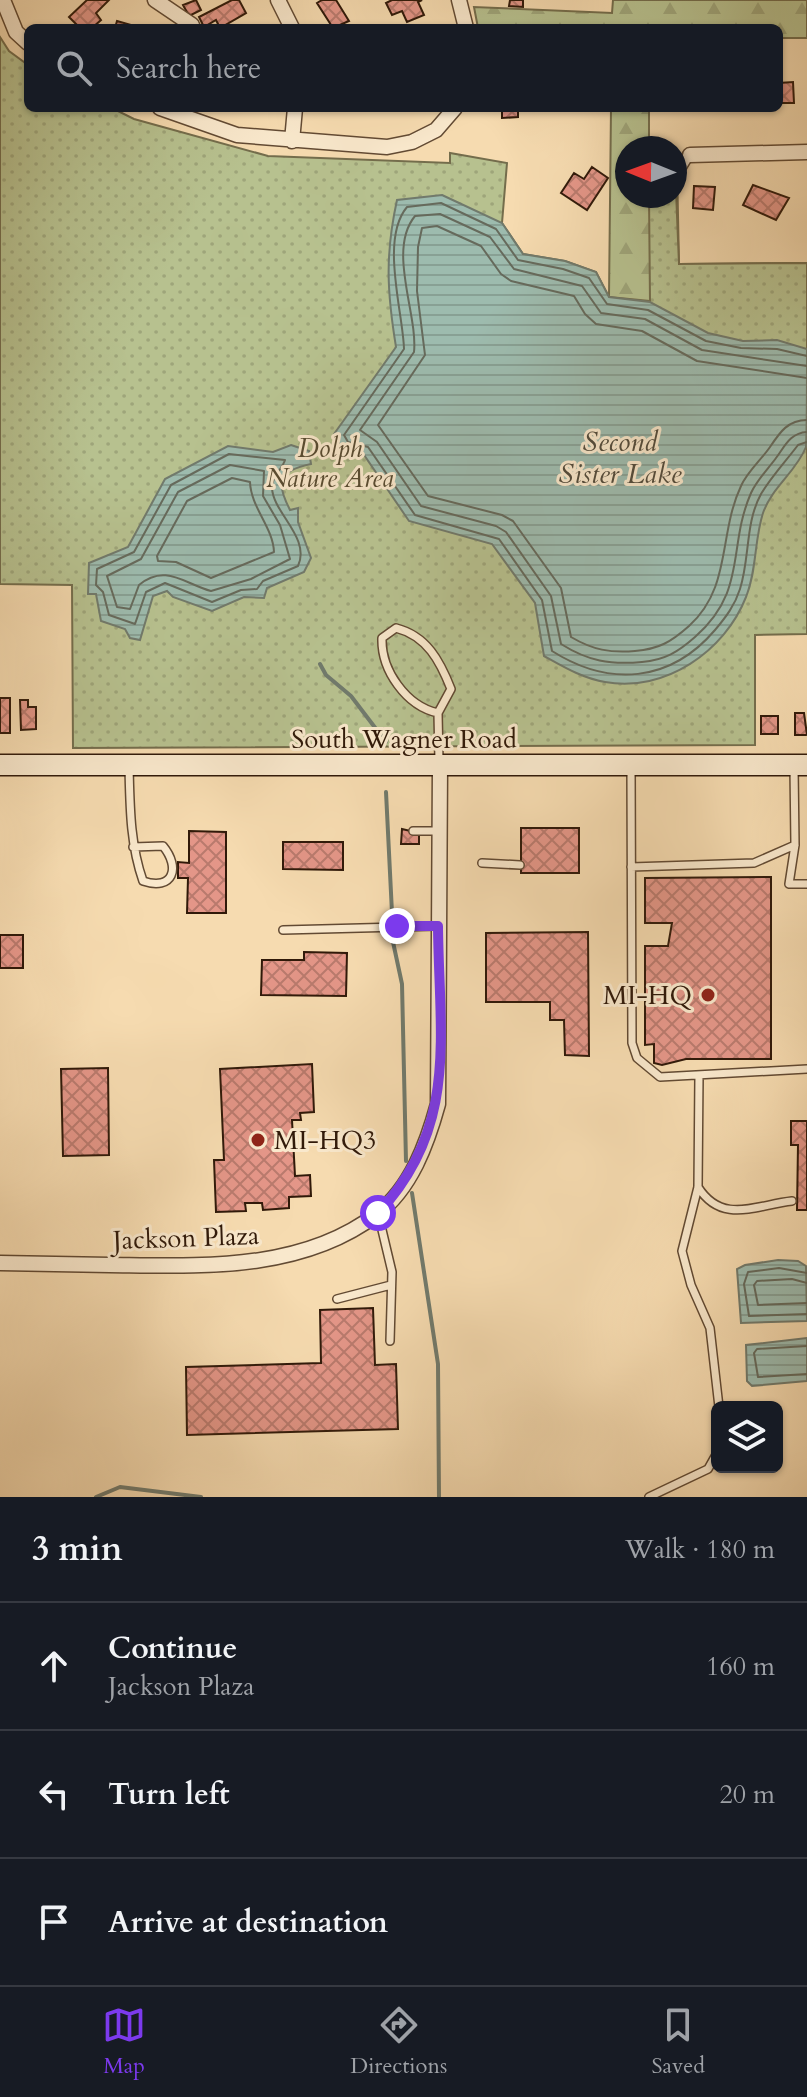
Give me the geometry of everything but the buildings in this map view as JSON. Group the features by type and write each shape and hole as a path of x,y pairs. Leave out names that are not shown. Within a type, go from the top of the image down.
{"main road":[{"name":"South Wagner Road","path":"0,765 800,765"}],"street":[{"path":"3,0 16,32 24,39"},
{"path":"155,0 191,24"},
{"path":"278,0 290,24"},
{"path":"459,0 465,24"},
{"path":"171,112 237,135 387,147 412,142 436,130 451,112"},
{"path":"292,141 295,112"},
{"path":"690,155 807,152"},
{"name":"Jackson Plaza","path":"0,1263 148,1266 261,1261 331,1239 378,1213 412,1172 428,1139 438,1104 440,765"}],"lane":[{"path":"687,160 690,155"},
{"path":"438,713 424,710 405,694 381,656 382,638 396,628 414,632 423,640 443,669 451,689 438,713 440,765"},
{"path":"129,765 133,847 143,881 153,884 168,880 173,873 173,858 163,846 133,847"},
{"path":"631,765 632,1043 637,1058 660,1077 807,1069"},
{"path":"800,765 789,884 807,884"},
{"path":"413,831 440,831"},
{"path":"631,867 754,863 795,845"},
{"path":"482,863 520,865"},
{"path":"283,930 438,926"},
{"path":"699,1075 698,1187 682,1251 691,1285 710,1328 718,1401"},
{"path":"698,1187 715,1206 727,1211 792,1201"},
{"path":"378,1213 391,1285 390,1341"},
{"path":"337,1299 391,1285"},
{"path":"649,1497 708,1469 711,1464"}],"green space":[{"path":"613,0 807,0 807,38 783,38 783,24 477,24 474,7 612,13"},
{"name":"Dolph Nature Area","path":"0,37 9,51 24,62 24,112 120,112 134,119 268,156 450,163 450,153 507,163 502,223 523,254 565,261 596,272 609,297 650,301 649,208 677,208 679,264 807,263 807,634 755,635 755,745 73,748 72,585 0,584"},
{"path":"611,112 649,112 649,136 615,136 615,208 678,208 679,264 807,263 807,349 609,297"}],"water":[{"name":"Second Sister Lake","path":"442,195 502,223 523,254 565,261 596,272 609,297 650,302 708,333 743,341 777,340 807,349 806,447 763,513 752,576 736,617 724,635 690,664 649,681 627,684 581,675 544,656 535,603 492,544 409,521 362,452 342,449 334,434 396,347 389,274 397,200"},
{"path":"291,445 309,451 311,464 286,474 281,485 290,510 298,508 298,522 311,558 304,572 267,588 264,598 244,597 212,611 173,597 167,591 153,596 140,640 130,638 125,629 101,621 96,594 88,594 89,563 128,547 165,479 228,446 273,452"},
{"path":"778,1260 798,1261 806,1266 807,1321 741,1323 737,1269"},
{"path":"807,1338 807,1381 752,1386 747,1381 746,1345"}],"waterway":[{"path":"320,664 326,675 351,696 386,742"},
{"path":"386,792 392,913"},
{"path":"393,942 402,984 406,1161"},
{"path":"412,1193 438,1364 439,1497"},
{"path":"96,1497 120,1487 201,1497"}],"place":[{"name":"MI-HQ","path":"708,995"},
{"name":"MI-HQ3","path":"258,1140"}],"route":[{"path":"378,1213 412,1172 428,1139 438,1104 438,926 397,926"}]}
